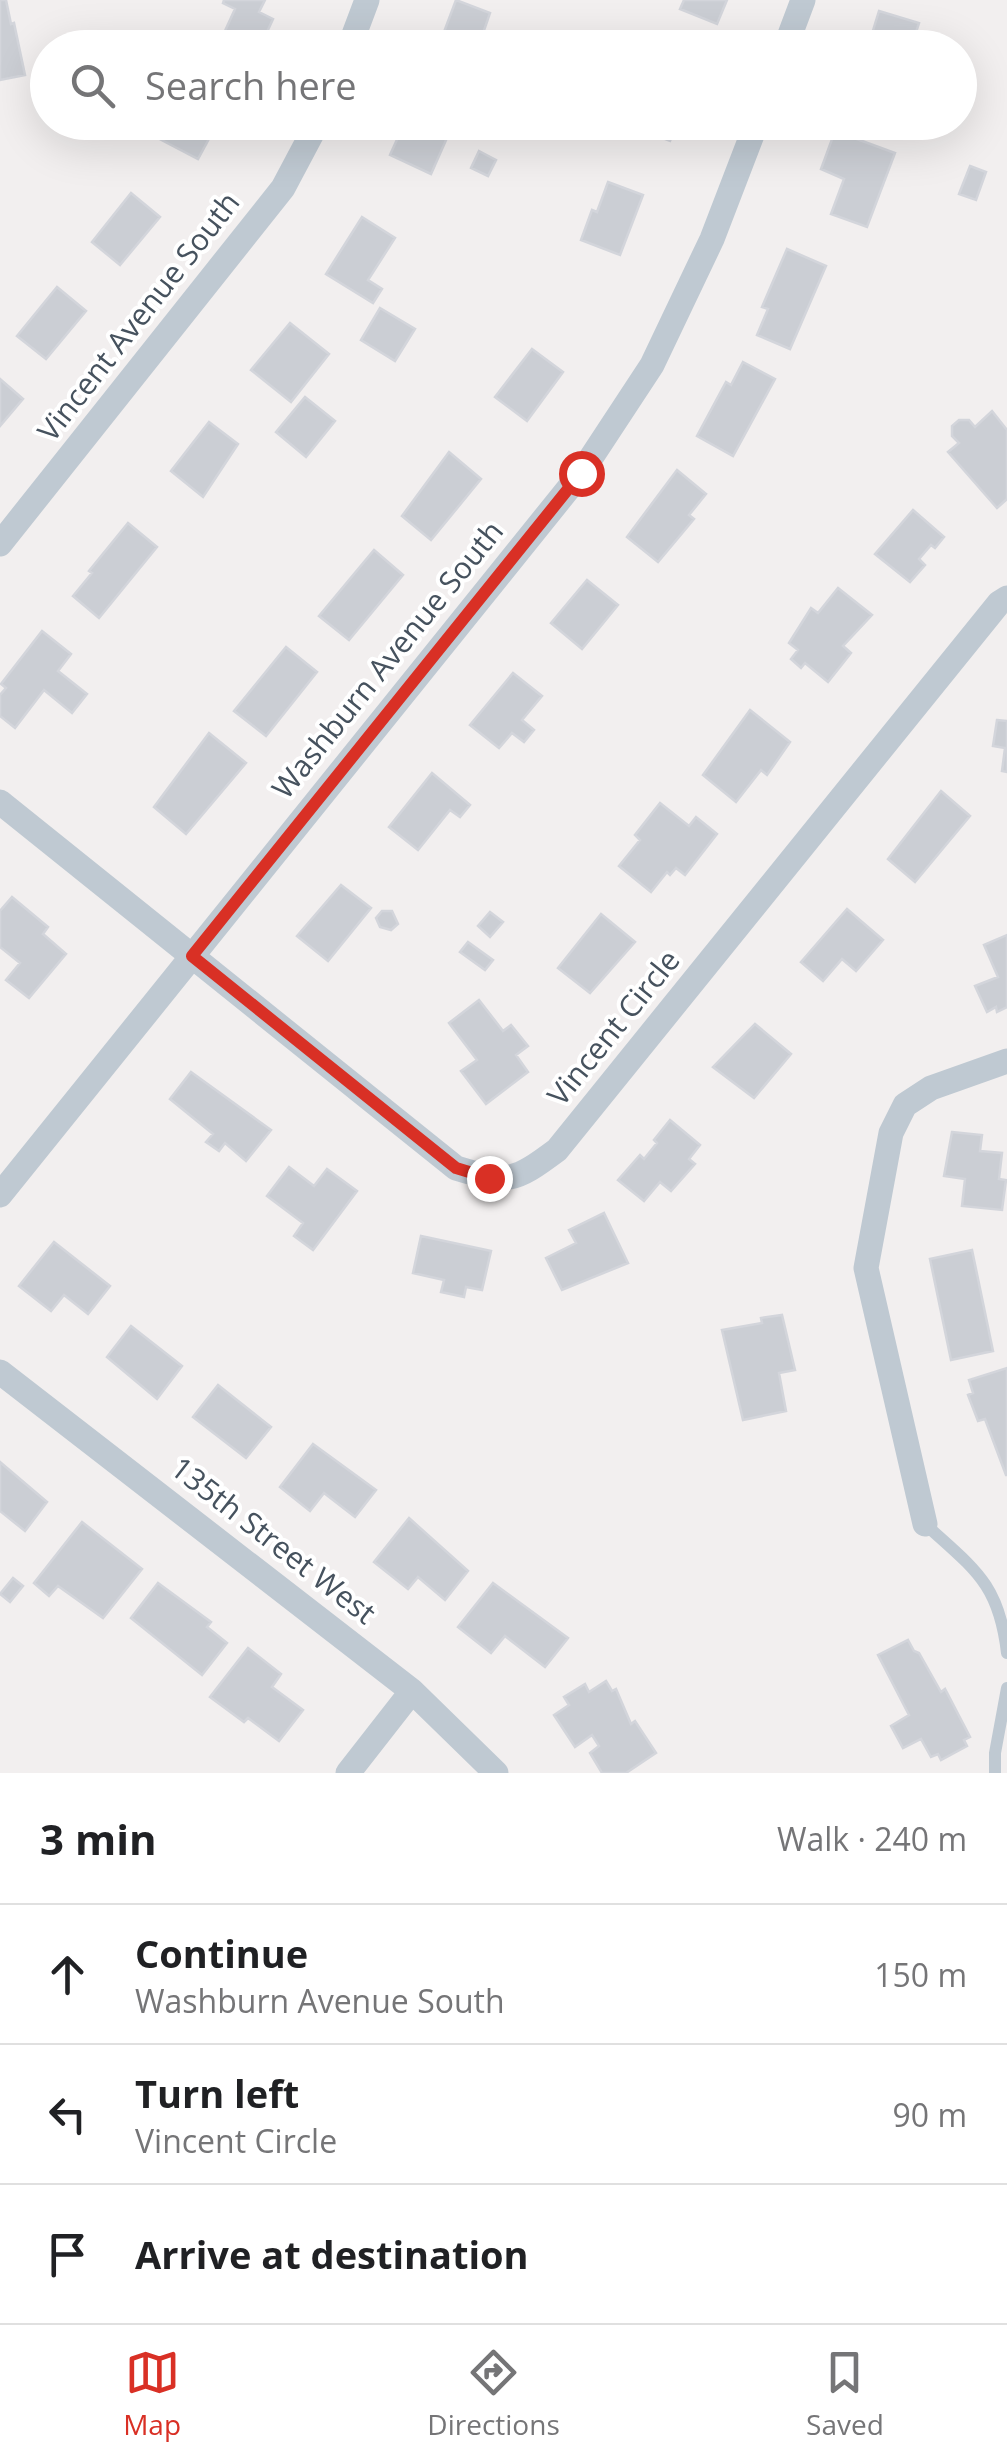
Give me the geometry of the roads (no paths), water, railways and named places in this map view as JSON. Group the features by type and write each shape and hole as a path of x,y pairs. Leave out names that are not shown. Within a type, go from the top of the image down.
{"street":[{"path":"356,30 367,0"},
{"path":"792,30 803,0"},
{"name":"Vincent Avenue South","path":"0,544 283,188 308,140"},
{"name":"Washburn Avenue South","path":"0,1195 581,473 652,365 712,239 749,140"},
{"name":"Vincent Circle","path":"192,956 456,1168 489,1178 522,1176 557,1150 999,603 1007,598"},
{"path":"0,802 192,956"},
{"path":"925,1524 866,1268 892,1133 905,1104 931,1088 1007,1061"},
{"name":"135th Street West","path":"0,1372 412,1690 496,1773"},
{"path":"348,1773 412,1690"}],"lane":[{"path":"925,1524 984,1578 1003,1622 1007,1653"},
{"path":"995,1773 1007,1688"}]}
